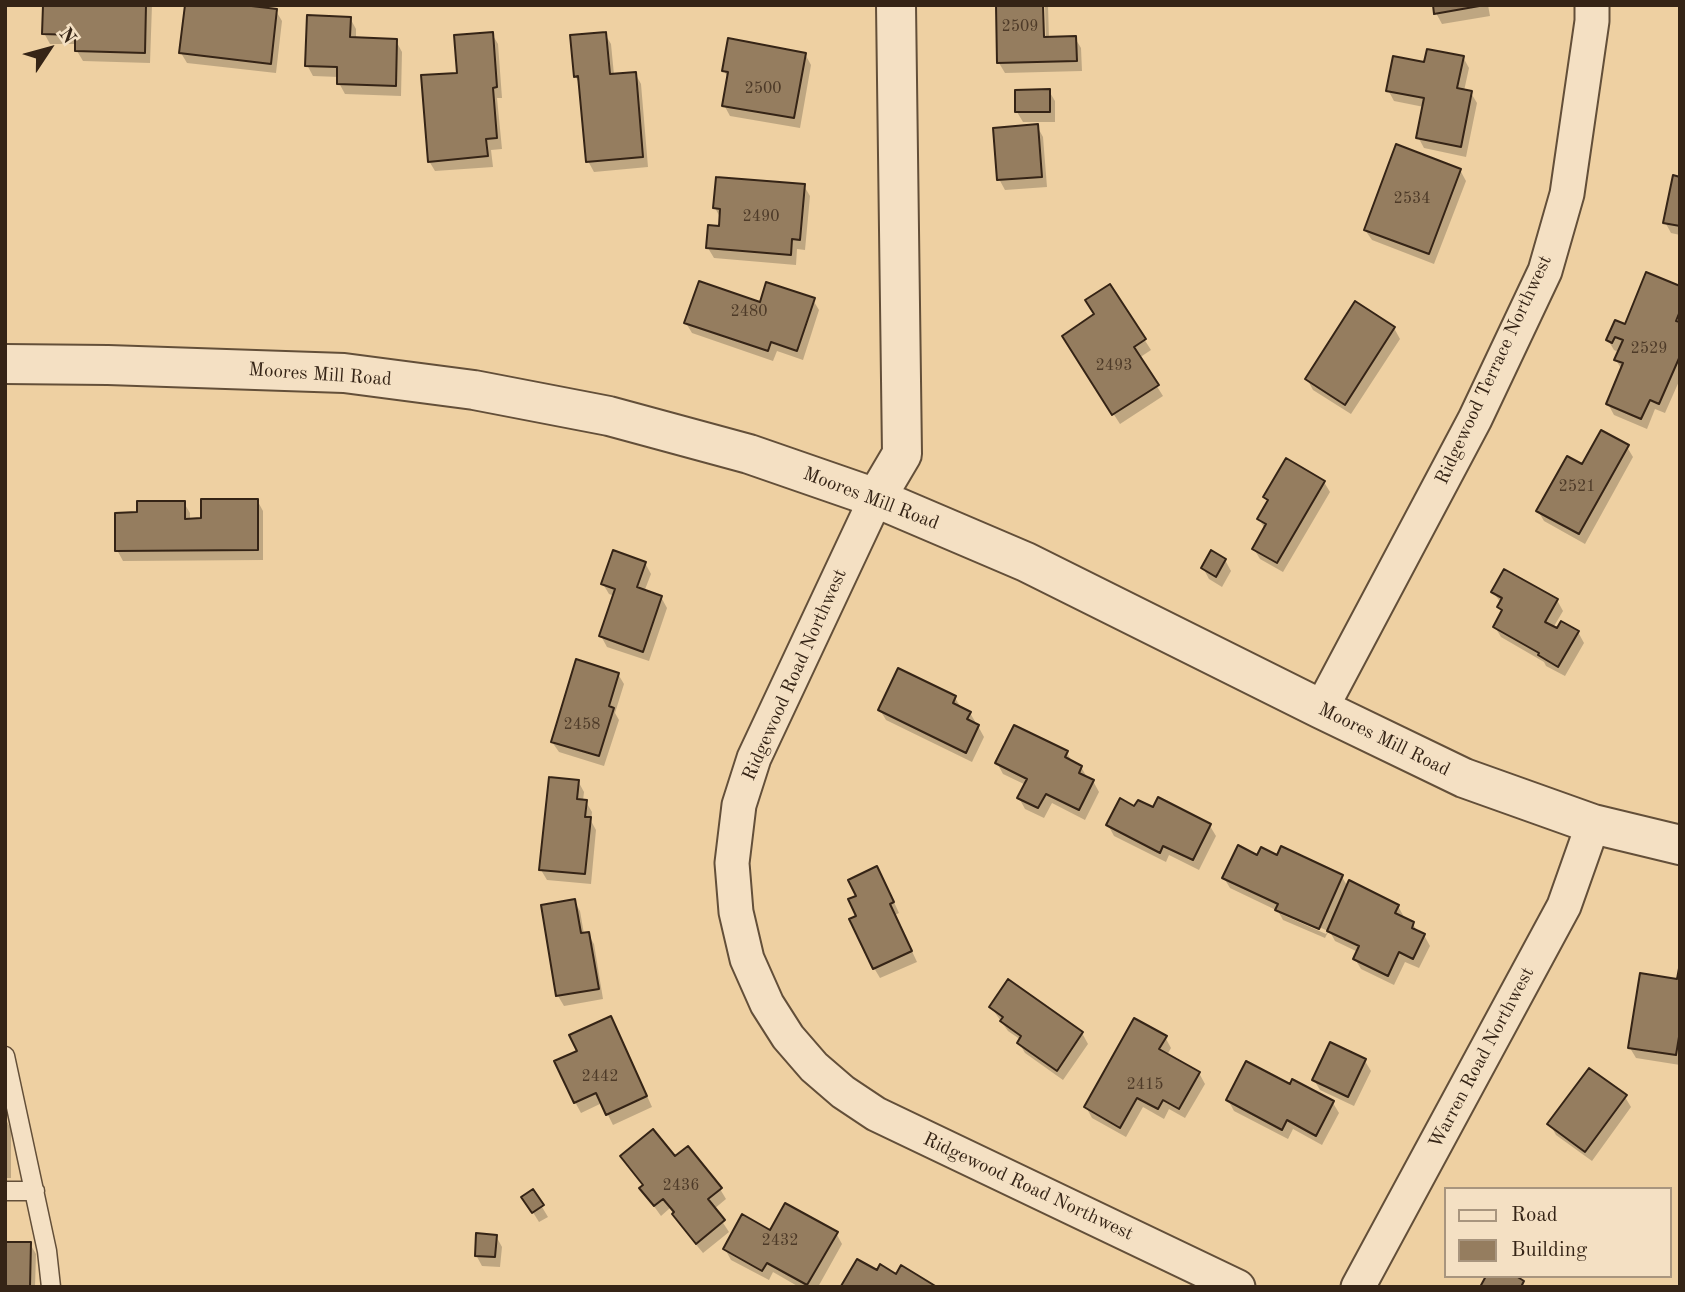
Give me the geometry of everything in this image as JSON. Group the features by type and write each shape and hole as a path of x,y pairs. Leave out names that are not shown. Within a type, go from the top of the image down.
{"street":[{"name":"Ridgewood Road Northwest","path":"896,5 902,454 876,498 754,758 739,805 732,863 736,912 747,959 767,1004 788,1037 814,1067 843,1092 876,1114 1238,1287"},
{"name":"Ridgewood Terrace Northwest","path":"1321,709 1475,419 1545,271 1566,194 1592,21 1591,5"},
{"name":"Moores Mill Road","path":"5,364 344,373 474,390 609,416 749,454 876,498 1026,562 1464,778 1592,824 1680,845"},
{"name":"Warren Road Northwest","path":"1358,1287 1564,906 1592,824"}],"lane":[{"path":"5,1056 47,1251 51,1287"},
{"path":"5,1191 35,1191"}],"building":[{"path":"43,5 146,5 145,53 75,51 75,35 42,34"},
{"path":"185,5 243,5 277,9 271,64 179,53"},
{"path":"996,5 1043,5 1044,37 1076,36 1077,61 997,63"},
{"path":"1433,5 1485,5 1434,14"},
{"path":"307,15 351,17 350,37 397,39 396,86 337,84 337,67 305,66"},
{"path":"493,32 497,87 493,88 497,138 486,139 488,156 428,162 421,75 457,73 454,35"},
{"path":"606,32 610,74 636,72 643,157 586,162 578,76 574,77 570,35"},
{"path":"728,38 806,53 794,118 722,106 728,72 722,71"},
{"path":"1427,49 1464,56 1457,88 1472,91 1461,147 1416,138 1424,98 1386,91 1393,56 1424,62"},
{"path":"1050,89 1050,112 1015,112 1015,90"},
{"path":"1038,124 1042,177 997,180 993,128"},
{"path":"1396,144 1461,169 1429,254 1364,230"},
{"path":"1673,175 1680,177 1680,226 1663,223"},
{"path":"716,177 805,184 800,240 792,239 791,255 706,248 708,225 719,226 720,209 713,208"},
{"path":"1646,272 1680,286 1680,311 1676,321 1680,322 1680,356 1659,404 1650,400 1641,419 1606,404 1623,363 1614,360 1623,340 1615,337 1612,343 1606,340 1615,320 1625,324"},
{"path":"699,281 760,302 766,282 815,298 797,351 771,342 768,351 684,323"},
{"path":"1110,284 1146,339 1134,347 1159,385 1112,415 1062,336 1094,314 1085,300"},
{"path":"1355,301 1395,327 1345,405 1305,379"},
{"path":"1601,430 1629,445 1579,534 1536,511 1567,456 1582,464"},
{"path":"1286,458 1325,481 1277,563 1252,549 1266,524 1257,519 1268,500 1263,497"},
{"path":"201,499 258,499 258,550 115,551 115,513 137,512 137,501 185,501 185,519 201,518"},
{"path":"613,550 646,562 637,587 662,596 643,652 599,636 615,589 601,584"},
{"path":"1211,550 1226,559 1216,577 1201,568"},
{"path":"1504,569 1558,599 1545,622 1557,628 1561,621 1579,631 1558,667 1493,627 1502,610 1497,607 1502,598 1491,592"},
{"path":"576,659 619,673 609,706 614,708 599,756 551,742"},
{"path":"898,668 956,696 953,703 971,712 967,719 979,725 966,753 878,710"},
{"path":"1014,725 1068,751 1065,757 1082,766 1079,773 1094,780 1079,810 1046,794 1038,808 1017,798 1027,779 995,763"},
{"path":"549,777 579,780 577,799 587,800 585,817 591,817 585,874 539,870"},
{"path":"1158,797 1211,824 1193,860 1163,846 1160,853 1106,825 1120,798 1134,806 1138,800 1153,807"},
{"path":"1238,845 1257,855 1261,847 1277,855 1281,846 1343,875 1319,929 1275,910 1278,904 1222,878"},
{"path":"877,866 894,902 890,904 912,951 873,969 849,919 856,916 848,899 856,896 848,880"},
{"path":"1349,880 1399,905 1395,913 1414,922 1412,928 1425,934 1413,959 1399,952 1388,976 1353,959 1359,946 1327,931"},
{"path":"575,899 581,933 589,932 599,989 556,996 541,905"},
{"path":"1680,963 1680,1031 1676,1055 1628,1048 1640,973 1677,979"},
{"path":"1008,979 1083,1032 1057,1071 1017,1043 1021,1036 1000,1021 1003,1017 989,1007"},
{"path":"611,1016 647,1096 606,1115 596,1093 574,1103 554,1061 577,1051 569,1035"},
{"path":"1134,1018 1167,1036 1159,1049 1200,1072 1179,1109 1163,1100 1158,1109 1137,1098 1120,1128 1084,1107"},
{"path":"1330,1042 1366,1059 1348,1097 1312,1080"},
{"path":"1246,1061 1290,1084 1292,1079 1334,1101 1316,1136 1287,1120 1282,1130 1226,1100"},
{"path":"1589,1068 1627,1095 1585,1152 1547,1124"},
{"path":"653,1129 675,1156 688,1146 722,1188 708,1199 725,1220 696,1244 663,1199 654,1206 639,1188 643,1185 620,1156"},
{"path":"533,1189 544,1205 532,1213 521,1197"},
{"path":"785,1203 838,1232 807,1285 767,1263 762,1271 723,1249 742,1214 770,1230"},
{"path":"476,1233 497,1235 495,1257 475,1256"},
{"path":"5,1242 31,1242 30,1287 5,1287"},
{"path":"857,1259 877,1270 880,1264 896,1274 901,1265 937,1287 842,1287"},
{"path":"1485,1278 1519,1278 1524,1281 1521,1287 1480,1287"}]}
